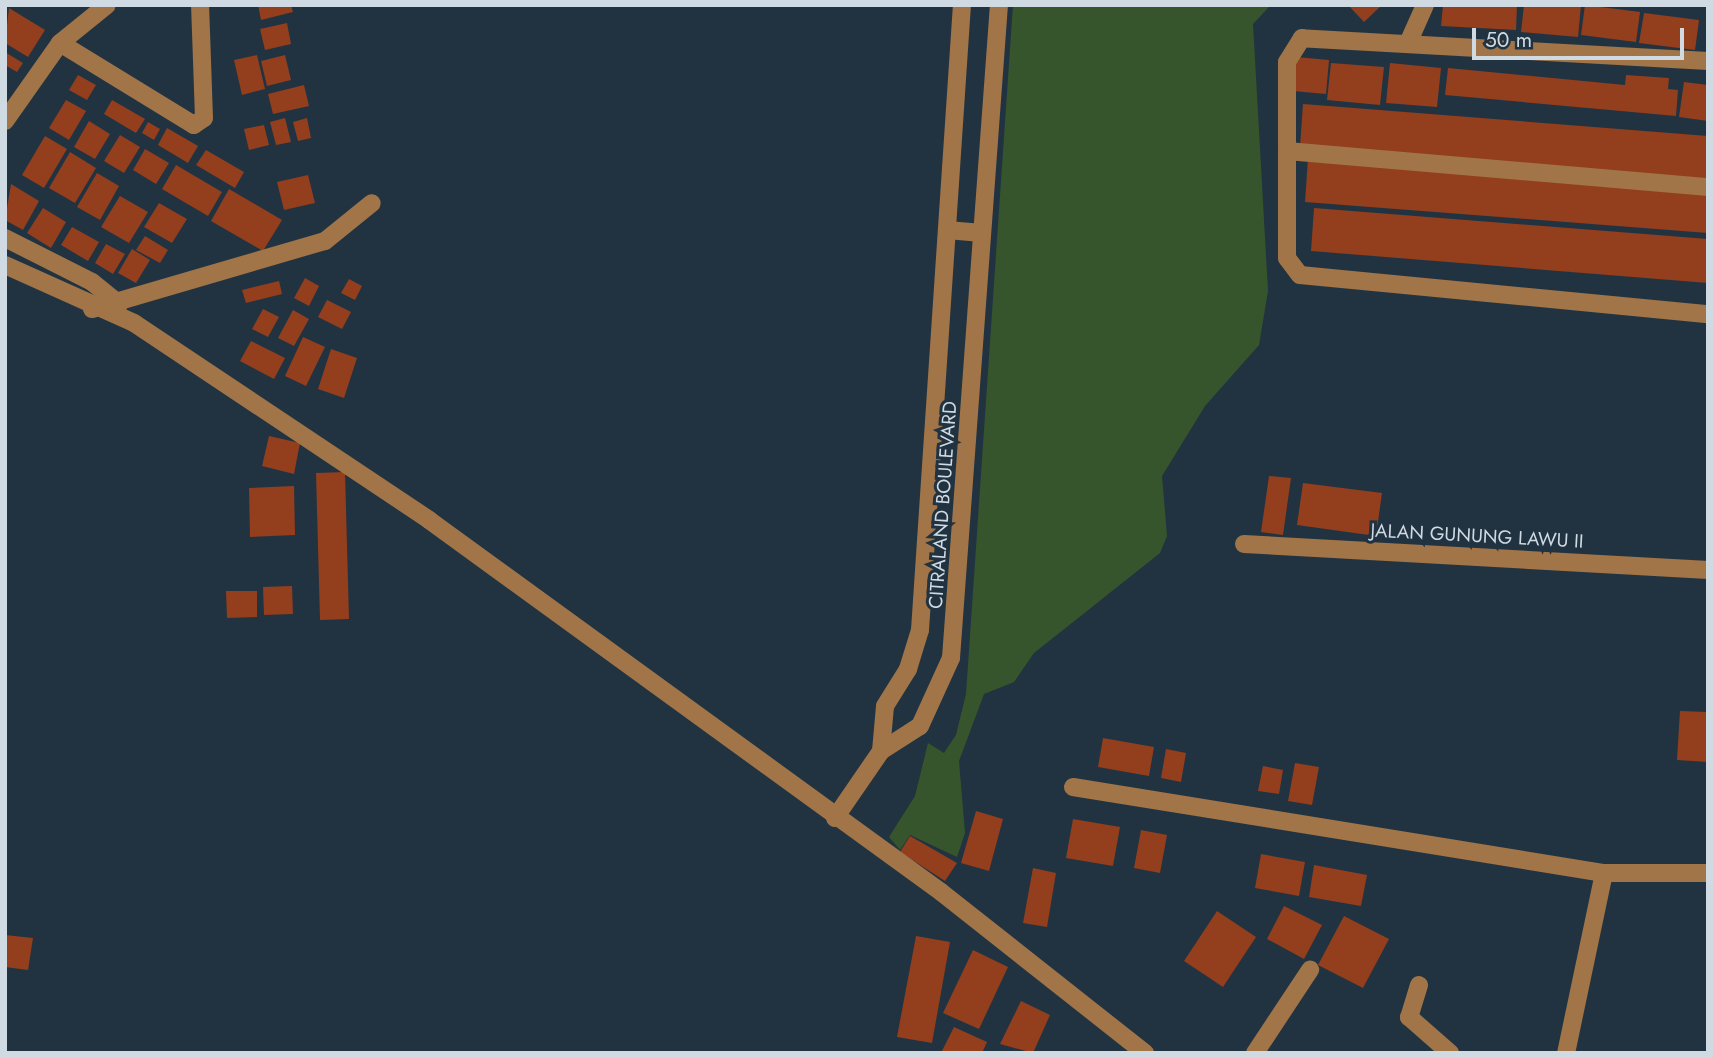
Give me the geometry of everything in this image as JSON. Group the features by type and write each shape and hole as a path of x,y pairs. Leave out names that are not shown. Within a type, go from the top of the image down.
{"street":[{"path":"5,121 11,97 60,43 107,5"},
{"path":"60,43 194,125 204,118 200,5"},
{"name":"CITRALAND BOULEVARD","path":"881,751 885,706 908,669 920,630 962,5"},
{"name":"CITRALAND BOULEVARD","path":"835,818 881,751 920,726 951,659 999,5"},
{"path":"1409,41 1425,5"},
{"path":"1708,61 1319,36 1295,43 1287,62 1287,258 1300,275 1708,314"},
{"path":"1287,151 1708,187"},
{"path":"92,309 114,298 325,241 372,203"},
{"path":"947,230 982,233"},
{"path":"5,238 114,298 134,323"},
{"path":"5,265 92,309 134,323 473,552 835,818 941,892 1145,1053"},
{"name":"JALAN GUNUNG LAWU II","path":"1244,544 1708,570"},
{"path":"1073,787 1604,873 1708,873"},
{"path":"1566,1053 1604,873"},
{"path":"1255,1053 1310,970"},
{"path":"1419,985 1409,1017 1450,1053"}],"green space":[{"path":"1013,5 1269,7 1253,24 1268,291 1259,345 1205,406 1162,476 1167,536 1160,553 1034,653 1014,682 984,694 959,761 965,833 957,857 910,835 900,850 889,837 915,796 928,743 944,753 956,735 966,694"}],"building":[{"path":"258,5 291,5 293,12 261,20"},
{"path":"1348,5 1382,5 1364,22"},
{"path":"1443,5 1517,5 1516,30 1441,26"},
{"path":"1524,5 1581,5 1578,37 1521,32"},
{"path":"1585,5 1640,12 1636,42 1581,35"},
{"path":"9,8 45,30 28,57 5,43"},
{"path":"1644,13 1699,20 1695,50 1639,43"},
{"path":"287,23 291,44 265,50 260,29"},
{"path":"5,52 23,63 17,72 5,65"},
{"path":"257,55 265,89 242,95 234,60"},
{"path":"285,55 291,80 267,86 261,61"},
{"path":"1296,57 1329,60 1326,94 1293,91"},
{"path":"1331,63 1384,67 1380,105 1327,100"},
{"path":"1390,63 1441,68 1437,107 1386,103"},
{"path":"1448,68 1625,85 1626,75 1669,78 1668,89 1678,90 1676,116 1445,95"},
{"path":"78,75 96,85 87,100 69,90"},
{"path":"1684,82 1708,85 1708,121 1679,117"},
{"path":"304,85 309,106 273,114 268,94"},
{"path":"66,100 86,111 69,140 49,128"},
{"path":"112,100 145,119 136,133 104,114"},
{"path":"1303,104 1708,136 1708,179 1300,147"},
{"path":"285,118 291,142 276,145 270,122"},
{"path":"307,118 311,138 298,141 293,122"},
{"path":"89,121 110,134 95,159 74,147"},
{"path":"148,122 160,129 154,140 142,133"},
{"path":"264,125 269,145 249,150 244,129"},
{"path":"167,128 198,146 188,163 158,145"},
{"path":"120,135 140,147 124,173 104,161"},
{"path":"45,136 67,149 44,188 22,175"},
{"path":"145,149 169,163 156,184 133,170"},
{"path":"206,150 244,172 235,188 196,165"},
{"path":"70,152 96,168 75,203 49,188"},
{"path":"1308,159 1708,190 1708,233 1305,202"},
{"path":"176,165 222,192 208,216 162,189"},
{"path":"97,173 119,186 100,220 77,207"},
{"path":"308,175 315,203 284,210 277,182"},
{"path":"11,184 39,201 23,230 5,220"},
{"path":"229,189 282,220 263,251 211,221"},
{"path":"120,196 148,212 129,243 101,227"},
{"path":"159,203 187,219 172,243 144,227"},
{"path":"43,208 66,222 51,248 27,233"},
{"path":"1314,208 1708,239 1708,283 1311,251"},
{"path":"72,227 99,242 88,261 61,245"},
{"path":"145,236 168,250 160,263 136,250"},
{"path":"106,244 125,254 113,274 95,263"},
{"path":"132,249 150,260 136,283 118,273"},
{"path":"305,278 319,286 309,306 294,298"},
{"path":"349,279 362,286 355,300 341,293"},
{"path":"279,281 282,294 246,303 242,290"},
{"path":"327,300 351,312 342,329 318,317"},
{"path":"263,309 279,317 268,337 252,329"},
{"path":"293,310 309,319 294,346 278,338"},
{"path":"303,337 325,347 306,386 285,376"},
{"path":"251,341 285,358 274,379 240,361"},
{"path":"331,349 357,358 344,398 318,389"},
{"path":"269,436 300,443 294,474 262,466"},
{"path":"345,472 349,619 320,620 316,473"},
{"path":"1269,476 1291,478 1283,535 1261,532"},
{"path":"1303,483 1382,493 1376,536 1297,525"},
{"path":"294,486 295,535 250,537 249,488"},
{"path":"292,586 293,614 264,615 263,587"},
{"path":"226,591 257,591 257,617 227,618"},
{"path":"1680,711 1708,712 1708,762 1677,760"},
{"path":"1103,738 1154,747 1149,776 1098,767"},
{"path":"1166,749 1186,753 1181,782 1161,778"},
{"path":"1295,763 1319,767 1312,805 1288,801"},
{"path":"1263,766 1283,770 1279,794 1258,791"},
{"path":"976,811 1003,819 989,871 961,863"},
{"path":"1073,819 1120,827 1113,866 1066,858"},
{"path":"1141,830 1167,835 1160,873 1134,868"},
{"path":"910,836 957,863 945,881 900,852"},
{"path":"1261,854 1305,862 1299,896 1255,888"},
{"path":"1314,865 1367,875 1361,906 1309,897"},
{"path":"1033,868 1056,873 1047,927 1023,923"},
{"path":"1284,906 1322,925 1304,959 1267,939"},
{"path":"1217,911 1256,937 1223,987 1184,961"},
{"path":"1344,916 1389,939 1363,988 1318,965"},
{"path":"5,935 33,938 28,970 5,967"},
{"path":"916,936 950,942 932,1043 897,1037"},
{"path":"973,950 1008,967 979,1029 943,1013"},
{"path":"1021,1001 1050,1015 1033,1053 1000,1044"},
{"path":"954,1027 987,1042 982,1053 941,1053"}]}
